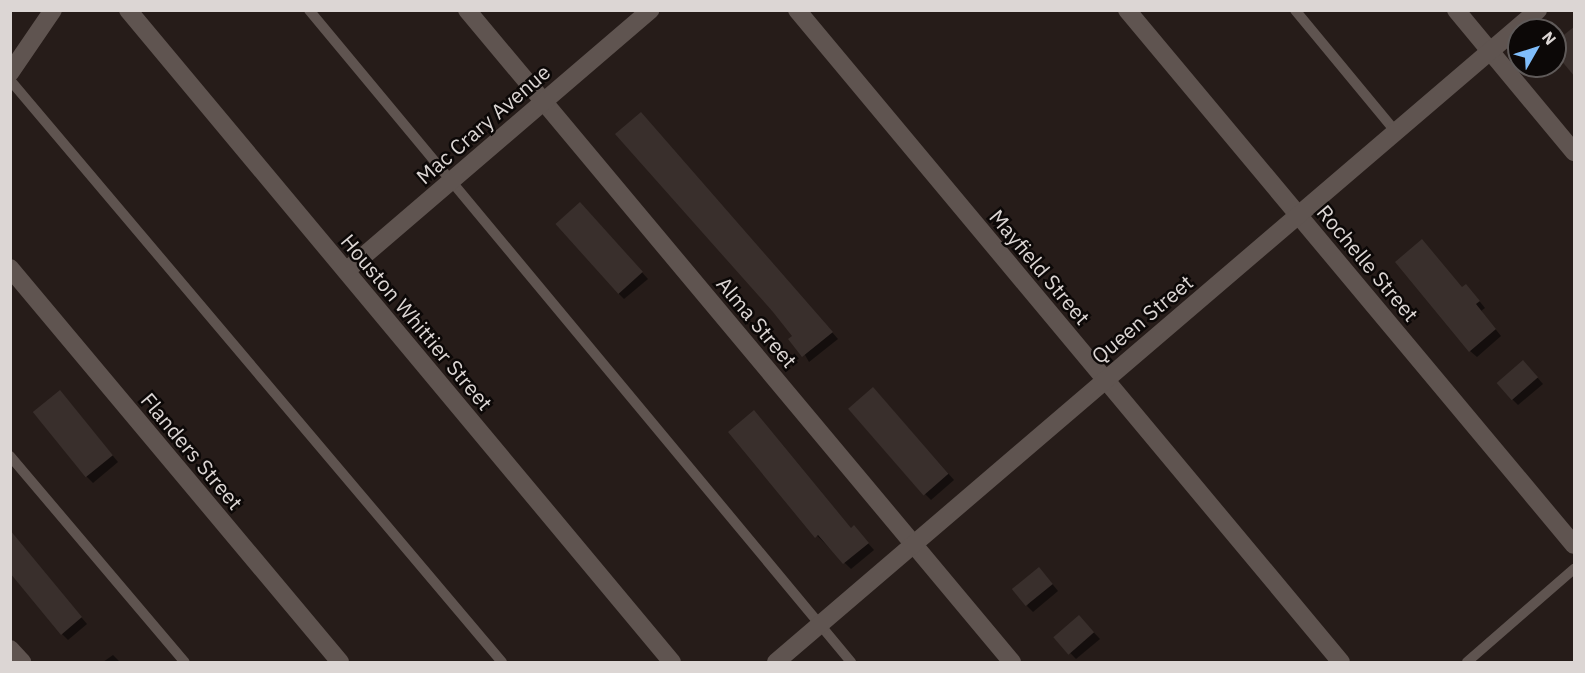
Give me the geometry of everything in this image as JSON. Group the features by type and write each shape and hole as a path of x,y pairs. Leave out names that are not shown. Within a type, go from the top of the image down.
{"street":[{"path":"10,73 53,10"},
{"name":"Houston Whittier Street","path":"128,10 672,663"},
{"name":"Alma Street","path":"467,10 1012,663"},
{"name":"Mayfield Street","path":"796,10 1341,663"},
{"name":"Rochelle Street","path":"1127,10 1575,545"},
{"path":"1456,10 1575,152"},
{"name":"Queen Street","path":"776,663 1538,10"},
{"name":"Mac Crary Avenue","path":"346,271 544,102 641,13"},
{"name":"Flanders Street","path":"10,268 340,663"},
{"path":"10,649 22,663"}],"lane":[{"path":"309,10 851,663"},
{"path":"1295,10 1396,132"},
{"path":"10,80 502,663"},
{"path":"10,456 185,663"},
{"path":"1467,663 1575,568"}],"building":[{"path":"1575,26 1575,77 1567,67 1567,32"},
{"path":"641,112 833,332 802,357 788,339 792,336 773,312 615,134"},
{"path":"580,202 643,272 618,294 555,224"},
{"path":"1422,239 1462,287 1466,284 1480,301 1476,304 1496,329 1469,352 1395,262"},
{"path":"1523,360 1538,377 1512,400 1497,383"},
{"path":"873,387 948,474 924,495 848,409"},
{"path":"60,390 113,455 86,477 33,412"},
{"path":"754,410 851,528 854,525 869,543 843,564 818,535 815,538 728,432"},
{"path":"10,530 82,617 61,635 10,573"},
{"path":"1039,567 1053,584 1026,606 1012,589"},
{"path":"1079,615 1094,632 1068,655 1053,637"}]}
